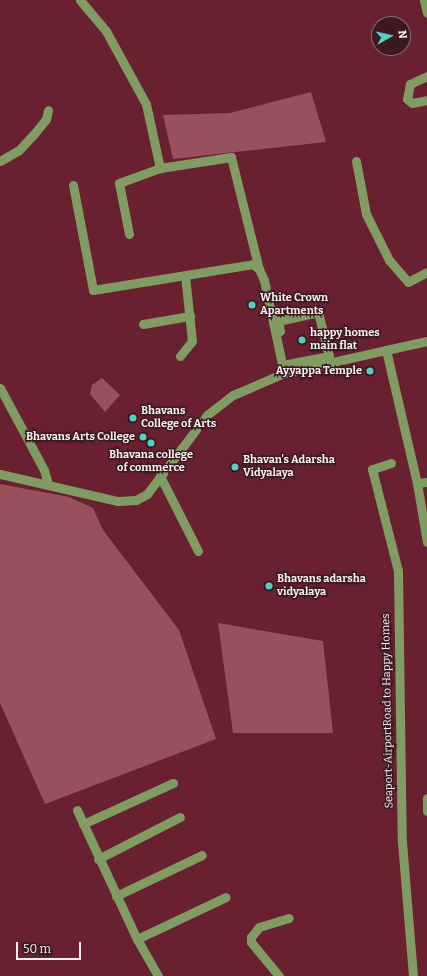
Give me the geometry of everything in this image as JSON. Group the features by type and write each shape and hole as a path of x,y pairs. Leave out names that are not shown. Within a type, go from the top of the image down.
{"street":[{"path":"80,0 106,31 146,104 160,168"},
{"path":"424,0 427,13"},
{"path":"427,76 410,84 407,99 412,103 427,100"},
{"path":"0,161 19,150 46,119 48,110"},
{"path":"130,234 119,183 160,168 231,157 259,269 264,280 287,370"},
{"path":"356,161 366,214 389,260 408,282 427,272"},
{"path":"73,185 93,290 252,264 259,269"},
{"path":"180,356 192,341 185,275"},
{"path":"0,474 48,484 118,502 136,500 147,494 207,415 233,395 287,370 329,356 318,312 278,321 287,370"},
{"path":"143,324 190,316"},
{"path":"287,370 427,341"},
{"path":"386,350 417,483 427,542"},
{"path":"0,388 44,470 48,484"},
{"name":"Seaport-AirportRoad to Happy Homes","path":"391,463 372,468 398,571 402,842 413,976"},
{"path":"160,476 198,551"},
{"path":"417,483 427,482"},
{"path":"83,824 173,783"},
{"path":"427,798 427,811"},
{"path":"77,810 116,896 137,939 158,976"},
{"path":"98,859 180,817"},
{"path":"116,896 202,855"},
{"path":"137,939 226,897"},
{"path":"279,976 251,942 251,937 259,927 289,918"}],"shaded area":[{"path":"311,92 326,142 173,159 163,115 230,113"},
{"name":"Bhavans Arts College","path":"102,378 120,395 105,412 90,394 92,385"},
{"path":"0,484 69,497 93,508 103,530 179,630 216,739 45,804 0,703"},
{"path":"218,623 323,641 333,733 233,733"}],"place":[{"name":"White Crown Apartments","path":"252,305"},
{"name":"happy homes main flat","path":"302,340"},
{"name":"Ayyappa Temple","path":"370,371"},
{"name":"Bhavans College of Arts","path":"133,418"},
{"name":"Bhavans Arts College","path":"143,437"},
{"name":"Bhavana college of commerce","path":"151,443"},
{"name":"Bhavan's Adarsha Vidyalaya","path":"235,467"},
{"name":"Bhavans adarsha vidyalaya","path":"269,586"}]}
